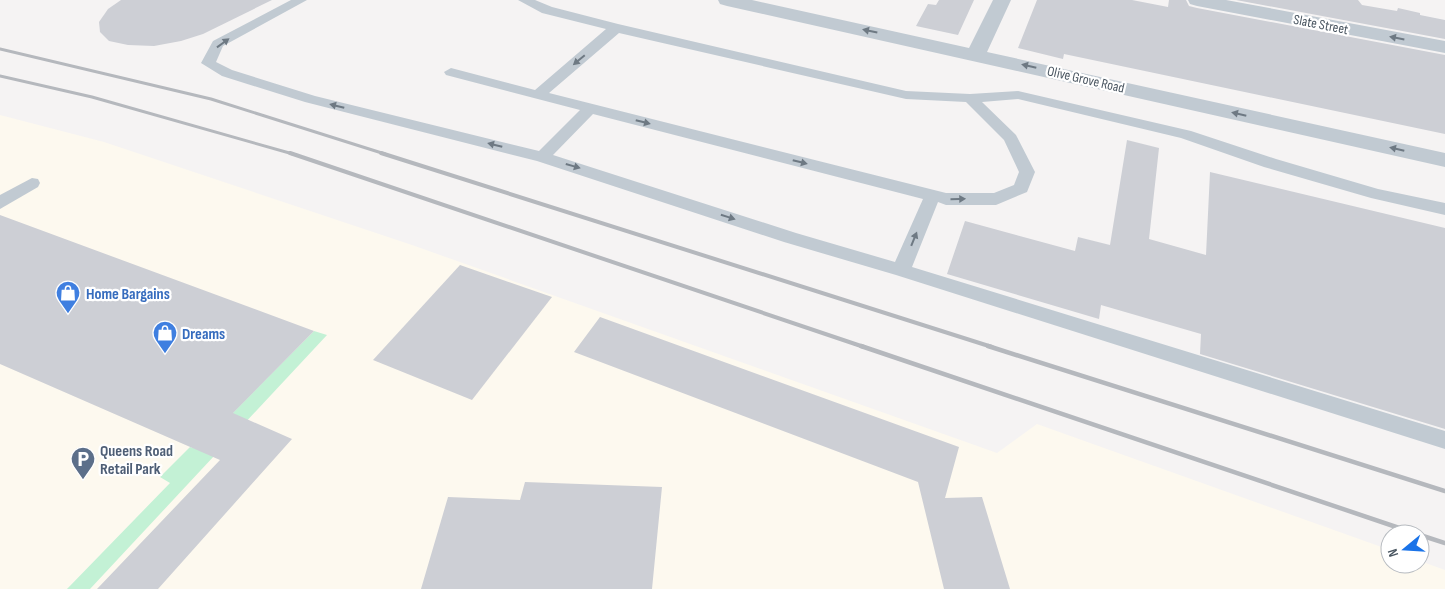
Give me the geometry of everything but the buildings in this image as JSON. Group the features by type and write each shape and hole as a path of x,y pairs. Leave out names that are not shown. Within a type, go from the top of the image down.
{"street":[{"name":"Olive Grove Road","path":"727,0 1445,160"},
{"path":"976,54 1002,0"},
{"name":"Slate Street","path":"1197,0 1445,47"}],"lane":[{"path":"524,0 547,10 616,28 906,95 970,98 1018,95 1186,134 1279,166 1396,198 1445,209"},
{"path":"291,2 218,44 208,63 227,74 310,99 542,157 790,238 902,270 1445,440"},
{"path":"538,95 616,28"},
{"path":"451,72 932,196 946,199 996,199 1021,188 1027,172 1011,138 970,98"},
{"path":"542,157 590,108"},
{"path":"0,203 32,183"},
{"path":"902,270 932,196"}],"shaded area":[{"path":"0,115 104,142 412,245 997,453 1037,424 1380,546 1380,574 1430,574 1430,565 1445,570 1445,589 0,589"}],"green space":[{"path":"314,331 327,335 90,589 67,589 170,483 160,477 190,447 197,449"}],"railway":[{"path":"0,49 211,99 385,154"},
{"path":"0,76 92,97 293,154"},
{"path":"381,153 992,347"},
{"path":"293,154 864,347"},
{"path":"861,346 1387,524"},
{"path":"988,346 1445,491"},
{"path":"1430,538 1445,543"}],"place":[{"name":"Home Bargains","path":"68,314"},
{"name":"Dreams","path":"165,354"},
{"name":"Queens Road Retail Park","path":"83,480"}]}
